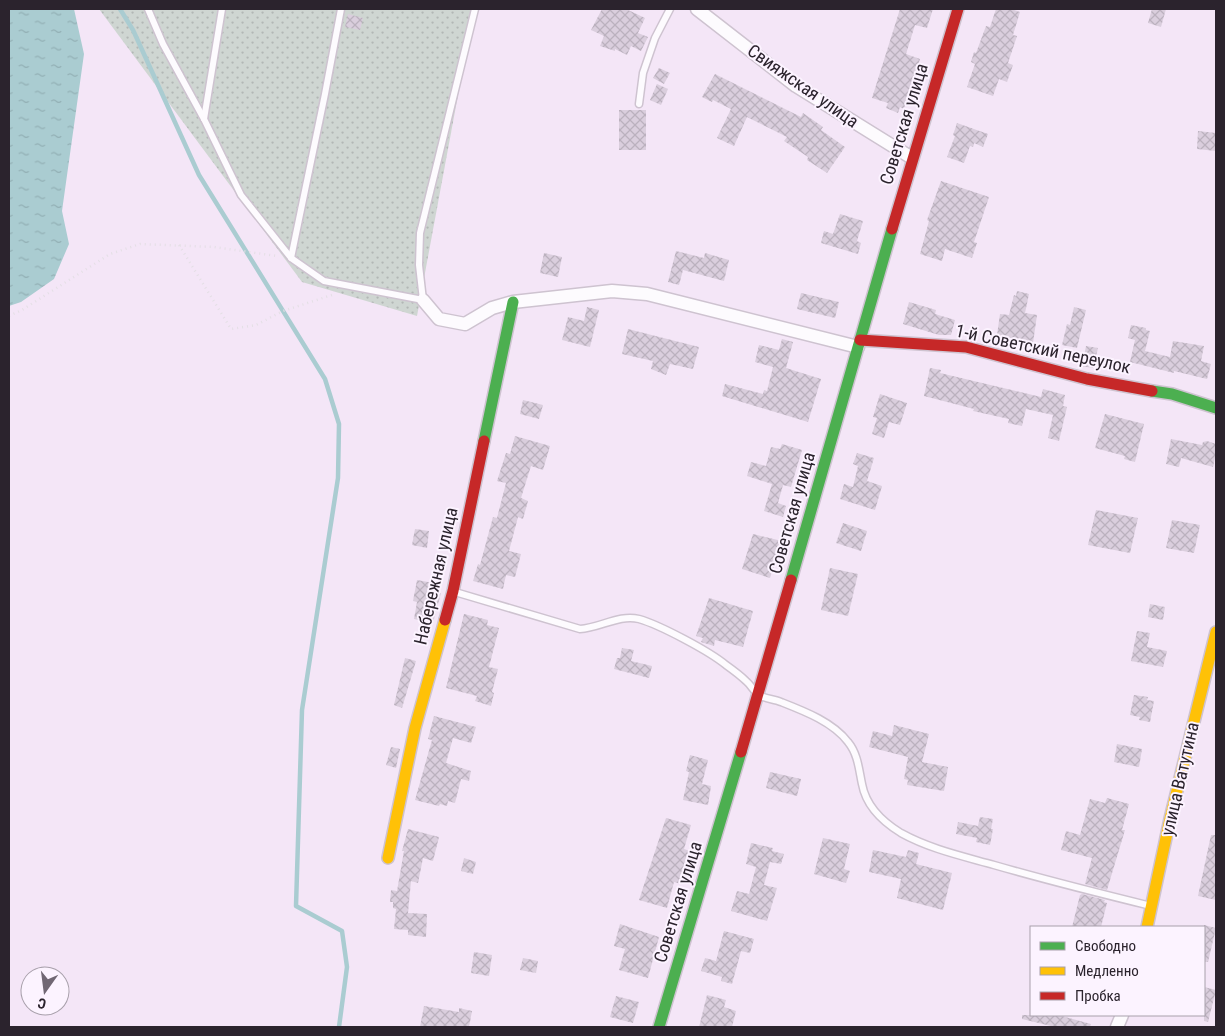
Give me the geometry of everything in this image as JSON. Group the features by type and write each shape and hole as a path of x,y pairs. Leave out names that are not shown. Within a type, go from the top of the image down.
{"street":[{"name":"Свияжская улица","path":"697,9 796,86 912,158"},
{"name":"Советская улица","path":"659,1027 758,695 912,158 958,9"},
{"path":"423,300 439,319 465,324 492,308 514,302 612,290 647,294 859,344"},
{"name":"Набережная улица","path":"388,858 415,728 452,591 514,302"},
{"name":"1-й Советский переулок","path":"859,344 966,347 1087,379 1172,394 1216,408"},
{"name":"улица Ватутина","path":"1147,926 1170,819 1216,632"}],"lane":[{"path":"148,9 163,44 204,119 241,195 291,258 324,281 423,300 419,265 420,233 475,9"},
{"path":"204,119 222,9"},
{"path":"291,258 326,94 340,9"},
{"path":"639,104 643,73 655,38 670,9"},
{"path":"452,591 580,629 590,629 622,618 637,619 689,642 722,662 746,681 758,695 779,701 799,710 828,724 841,733 850,744 856,756 862,787 867,800 878,814 900,832 935,849 1056,883 1152,906"}],"path":[{"path":"9,316 22,310 110,254 140,244 214,247 291,258"},
{"path":"179,245 231,329 256,325 283,311 356,287"}],"shaded area":[{"path":"99,9 474,9 417,316 302,282"}],"water":[{"path":"9,9 74,9 84,54 62,211 69,244 54,279 21,302 9,306"}],"building":[{"path":"602,9 626,9 645,18 638,33 648,37 641,51 631,46 627,55 615,49 615,51 600,46 604,36 591,30"},
{"path":"900,9 933,9 927,28 915,25 906,54 920,59 904,109 900,107 898,113 886,108 888,103 872,98"},
{"path":"996,9 1011,9 1020,12 1013,35 1017,36 1008,63 1013,65 1007,82 999,79 993,96 967,87 975,64 971,62 974,52 976,53 986,26 990,27"},
{"path":"1152,9 1166,9 1161,27 1148,23"},
{"path":"348,14 363,18 360,30 345,27"},
{"path":"659,68 670,73 664,84 653,78"},
{"path":"715,74 801,117 803,113 823,127 821,130 845,147 827,173 807,160 808,157 784,141 787,137 747,117 734,146 717,138 731,109 702,97"},
{"path":"657,84 668,89 661,105 650,100"},
{"path":"619,110 646,110 646,150 619,150"},
{"path":"957,123 988,134 983,147 974,143 973,147 970,146 964,163 947,157 955,136 953,135"},
{"path":"1198,131 1216,133 1216,151 1197,149"},
{"path":"941,181 989,197 974,242 977,243 972,258 945,249 942,261 920,254 929,221 927,220"},
{"path":"840,214 863,221 857,241 861,243 858,254 821,243 824,231 833,234"},
{"path":"676,251 704,258 705,253 729,260 724,281 683,270 679,285 668,282"},
{"path":"544,253 562,257 558,277 540,273"},
{"path":"1017,291 1029,294 1025,313 1037,315 1033,343 997,335 1000,314 1009,315 1014,295 1016,296"},
{"path":"801,293 839,302 835,318 797,309"},
{"path":"909,302 936,310 935,314 955,320 951,335 939,335 903,324"},
{"path":"587,307 599,310 590,347 562,340 568,317 584,321"},
{"path":"1074,307 1086,310 1077,348 1062,345 1067,324 1070,325"},
{"path":"1131,325 1146,328 1146,330 1150,331 1145,351 1170,357 1173,341 1204,346 1201,361 1211,364 1207,379 1130,362 1135,340 1128,338"},
{"path":"628,329 699,347 693,369 670,364 666,375 651,369 653,361 622,354"},
{"path":"782,339 793,342 786,368 821,379 808,422 722,396 725,384 763,394 764,390 767,391 773,367 755,362 759,345 779,350"},
{"path":"1086,346 1098,348 1093,368 1082,366"},
{"path":"930,368 941,370 940,373 1041,397 1043,389 1065,395 1063,406 1067,407 1059,441 1048,438 1053,415 1026,409 1022,426 1008,423 1009,419 973,411 974,409 924,396"},
{"path":"880,394 907,403 900,425 889,422 884,438 872,434 877,418 873,417"},
{"path":"523,400 543,405 539,419 520,414"},
{"path":"1105,414 1144,424 1135,462 1124,459 1125,456 1095,448"},
{"path":"515,436 550,446 543,470 531,466 521,498 528,501 523,519 518,517 509,551 521,554 515,577 506,575 503,589 473,581 478,564 480,565 493,517 497,518 506,483 497,481 506,453 510,454"},
{"path":"1171,439 1202,445 1203,442 1207,441 1216,444 1213,467 1181,458 1179,467 1166,464"},
{"path":"782,444 802,450 791,487 783,485 778,503 786,506 783,517 764,511 772,484 747,476 751,462 766,466 771,447 780,449"},
{"path":"857,453 874,458 867,481 882,486 875,510 840,499 844,484 853,487 858,466 853,464"},
{"path":"1096,510 1138,518 1130,553 1088,545"},
{"path":"1172,520 1200,525 1194,553 1166,548"},
{"path":"843,523 867,531 861,551 836,543"},
{"path":"415,529 429,531 427,548 412,545"},
{"path":"753,534 782,541 770,578 742,569"},
{"path":"830,568 858,574 848,616 821,610"},
{"path":"417,580 439,584 437,593 441,593 433,623 414,619 417,602 413,601"},
{"path":"709,598 753,611 743,647 715,640 714,646 701,642 703,638 696,636"},
{"path":"1150,604 1165,607 1163,620 1148,617"},
{"path":"464,614 488,620 487,625 499,628 489,667 498,669 492,692 494,693 491,706 475,701 477,696 446,688"},
{"path":"1137,631 1150,633 1147,647 1167,651 1163,667 1131,661"},
{"path":"622,648 634,650 631,661 652,666 649,678 614,669 617,658 620,658"},
{"path":"405,658 416,661 402,708 394,705"},
{"path":"1134,695 1148,697 1147,700 1154,701 1150,722 1139,720 1140,717 1130,715"},
{"path":"434,716 476,727 471,743 453,738 446,763 471,771 469,781 461,779 455,803 448,801 447,806 415,800 432,740 428,739"},
{"path":"894,725 929,734 922,762 948,767 944,791 907,785 908,780 904,779 908,757 869,747 873,731 892,736"},
{"path":"1117,744 1142,749 1139,767 1114,762"},
{"path":"391,747 400,749 396,768 386,765"},
{"path":"690,755 708,760 702,784 711,786 708,805 683,800 689,772 686,771"},
{"path":"770,772 801,779 797,796 766,788"},
{"path":"1107,798 1129,804 1122,830 1125,830 1107,890 1085,884 1092,858 1061,850 1066,831 1080,835 1090,799 1105,803"},
{"path":"980,817 993,819 990,845 976,842 977,838 956,834 958,822 978,826"},
{"path":"666,818 691,825 684,849 690,851 681,884 674,882 667,908 639,900"},
{"path":"408,829 439,837 433,861 423,858 418,883 411,881 408,913 427,914 426,937 408,935 408,930 394,929 396,909 393,908 393,902 390,902 391,890 397,891 404,851 402,851"},
{"path":"1211,835 1216,835 1216,900 1198,896"},
{"path":"823,838 850,844 844,869 850,871 846,883 814,874"},
{"path":"751,843 773,848 772,851 784,854 781,864 770,862 764,885 777,888 767,921 731,911 737,891 749,894 756,867 746,864"},
{"path":"873,850 906,857 908,850 919,853 916,864 952,873 943,910 897,898 901,879 869,872"},
{"path":"464,858 476,862 473,874 461,871"},
{"path":"1080,895 1105,900 1104,902 1107,903 1101,926 1072,926"},
{"path":"620,924 659,937 648,978 619,970 625,949 614,946"},
{"path":"1204,926 1216,928 1208,962 1205,962"},
{"path":"724,931 754,939 750,953 741,951 732,984 721,981 722,977 701,971 705,958 716,961"},
{"path":"474,952 492,955 489,976 471,973"},
{"path":"523,958 538,961 536,973 520,970"},
{"path":"1205,987 1216,990 1208,1022 1204,1021"},
{"path":"707,995 726,1000 724,1007 736,1011 732,1027 699,1027"},
{"path":"616,996 639,1002 633,1023 610,1017"},
{"path":"424,1006 459,1012 459,1008 472,1011 469,1027 420,1027"},
{"path":"1022,1015 1062,1016 1091,1024 1090,1027 1055,1027 1022,1019"}],"waterway":[{"path":"120,9 133,30 199,175 325,379 339,424 338,478 302,710 296,906 342,931 347,967 339,1027"}],"traffic: fast":[{"path":"791,580 892,229"},
{"path":"484,441 513,302"},
{"path":"1152,391 1172,394 1216,408"},
{"path":"659,1027 741,752"}],"traffic: slow":[{"path":"388,858 415,728 445,620"},
{"path":"1147,926 1170,819 1216,632"}],"traffic: jam":[{"path":"892,229 958,9"},
{"path":"860,340 966,347 1087,379 1152,391"},
{"path":"445,620 453,591 484,441"},
{"path":"741,752 791,580"}]}
